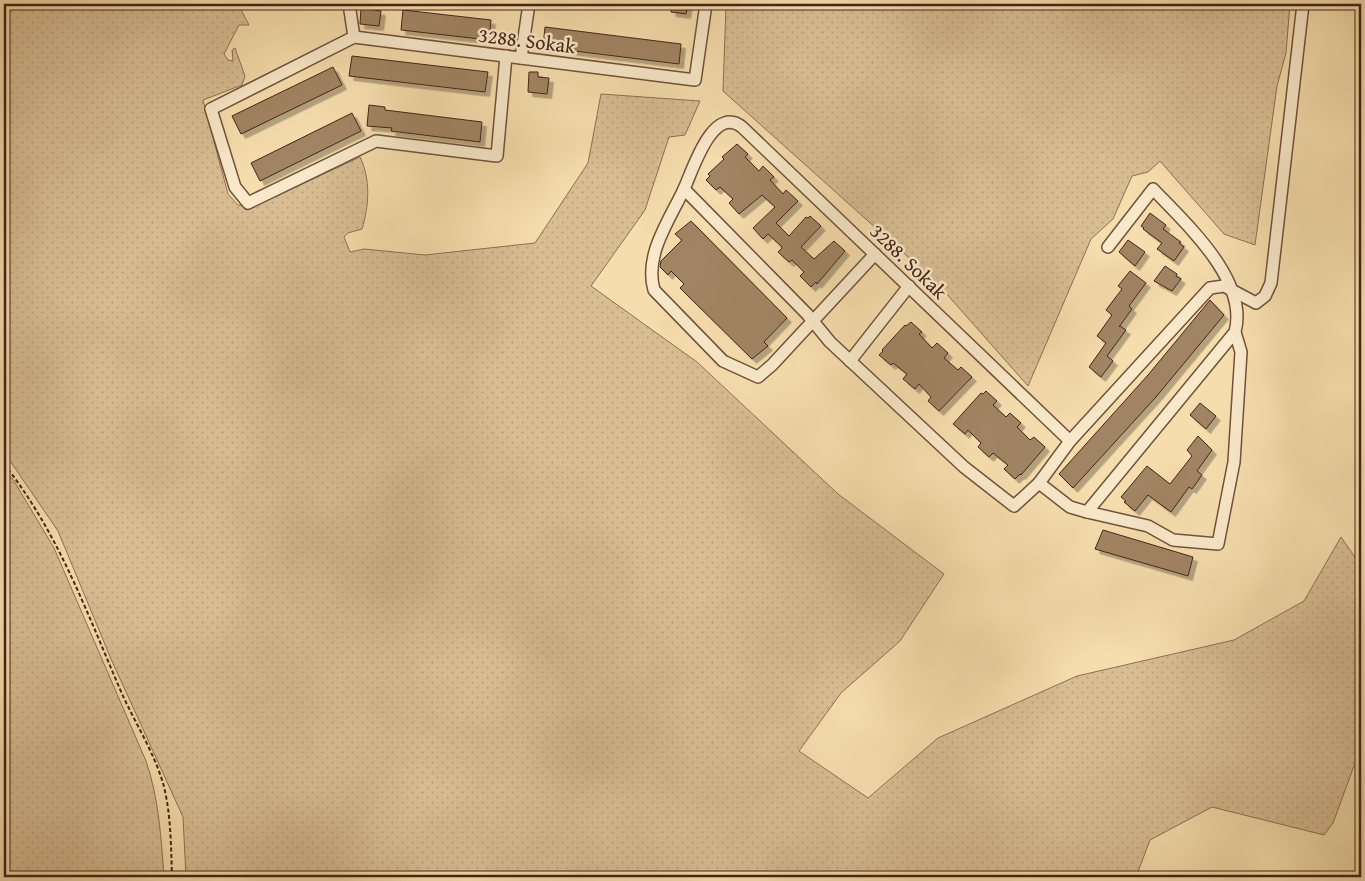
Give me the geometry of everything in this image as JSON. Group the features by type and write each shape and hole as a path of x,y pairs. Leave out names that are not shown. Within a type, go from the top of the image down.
{"street":[{"path":"349,4 354,37 211,109 235,187 248,203 376,141 496,156 506,56"},
{"path":"521,58 529,4"},
{"name":"3288. Sokak","path":"354,37 695,80 706,4"},
{"path":"875,254 812,321 758,377 723,361 654,290 650,276 653,252 684,189 812,321 850,361 964,467 1014,506 1039,483 1070,441 1210,288 1224,286 1256,303 1265,296 1271,283 1303,4"},
{"name":"3288. Sokak","path":"684,189 704,146 718,124 725,121 737,123 1070,441"},
{"path":"1039,483 1070,507 1148,526 1172,540 1218,544 1234,462 1241,352 1236,332 1238,320 1234,293 1207,247 1153,189 1108,247"},
{"path":"850,361 909,286"},
{"path":"1087,512 1236,332"}],"path":[{"path":"4,464 51,536 80,590 92,625 162,782 168,817 172,877"}],"shaded area":[{"path":"4,4 238,4 249,25 239,25 224,54 228,60 233,61 232,50 235,48 245,76 242,85 203,100 228,194 238,205 251,208 360,157 366,174 368,193 362,229 348,233 344,237 350,252 364,249 425,255 535,243 588,163 601,94 700,101 685,135 669,137 645,210 591,286 697,362 838,494 944,574 900,641 841,693 799,751 868,798 938,738 1077,676 1234,640 1304,601 1341,537 1361,566 1361,747 1333,823 1324,835 1212,807 1150,840 1136,877 186,877 183,817 111,659 58,531 4,452"},
{"path":"726,4 1290,4 1286,53 1277,86 1255,245 1224,234 1160,161 1148,172 1132,176 1113,219 1091,239 1028,386 936,282 723,91"},
{"path":"4,469 14,481 54,548 146,761 157,804 164,877 4,877"}],"building":[{"path":"672,4 688,4 686,14 671,12"},
{"path":"361,8 381,11 379,26 360,24"},
{"path":"403,10 491,20 489,40 401,30"},
{"path":"545,27 681,44 679,64 543,47"},
{"path":"352,56 488,72 485,92 349,76"},
{"path":"333,67 342,85 241,134 232,116"},
{"path":"529,72 538,72 538,77 549,78 547,94 528,92"},
{"path":"369,105 385,107 385,110 482,122 480,142 391,131 392,128 367,126"},
{"path":"352,113 361,131 260,181 251,163"},
{"path":"737,144 748,154 745,157 759,171 763,166 774,177 770,180 783,194 786,190 798,201 776,223 789,236 806,217 810,216 821,226 801,247 814,259 834,241 845,251 817,284 816,282 811,287 800,276 804,272 792,260 789,262 778,252 782,248 781,246 768,234 763,239 753,228 775,207 762,195 739,214 729,203 733,199 720,187 716,190 706,180 710,176 708,174 724,159 722,157"},
{"path":"1150,213 1166,225 1163,229 1181,242 1179,243 1184,247 1174,261 1157,249 1162,243 1141,226"},
{"path":"691,221 787,318 764,342 768,346 752,359 680,288 684,284 671,271 668,275 660,267 661,261 682,240 675,234"},
{"path":"1128,240 1145,252 1135,266 1119,252"},
{"path":"1165,266 1181,279 1172,291 1154,281"},
{"path":"1130,271 1146,283 1129,306 1132,309 1119,327 1126,330 1107,356 1113,361 1101,377 1089,367 1106,343 1097,336 1112,315 1106,310 1122,289 1118,286"},
{"path":"1210,300 1224,315 1156,397 1073,488 1059,474 1148,375"},
{"path":"911,322 922,332 919,334 932,348 937,343 948,353 944,358 958,370 961,367 972,377 939,411 928,401 931,397 919,384 915,389 903,379 907,374 893,363 891,365 879,355 905,325"},
{"path":"986,391 997,401 993,405 1006,417 1010,413 1021,423 1017,427 1030,440 1034,437 1045,447 1021,475 1015,479 1004,469 1008,465 993,453 989,457 978,447 981,443 968,430 965,434 953,424 981,393 983,394"},
{"path":"1200,403 1216,416 1206,429 1190,415"},
{"path":"1198,436 1212,450 1197,471 1202,475 1192,489 1189,487 1171,512 1148,495 1135,511 1124,502 1126,501 1121,497 1147,466 1170,484 1192,456 1187,450"},
{"path":"1103,530 1193,557 1188,576 1095,549"}]}
